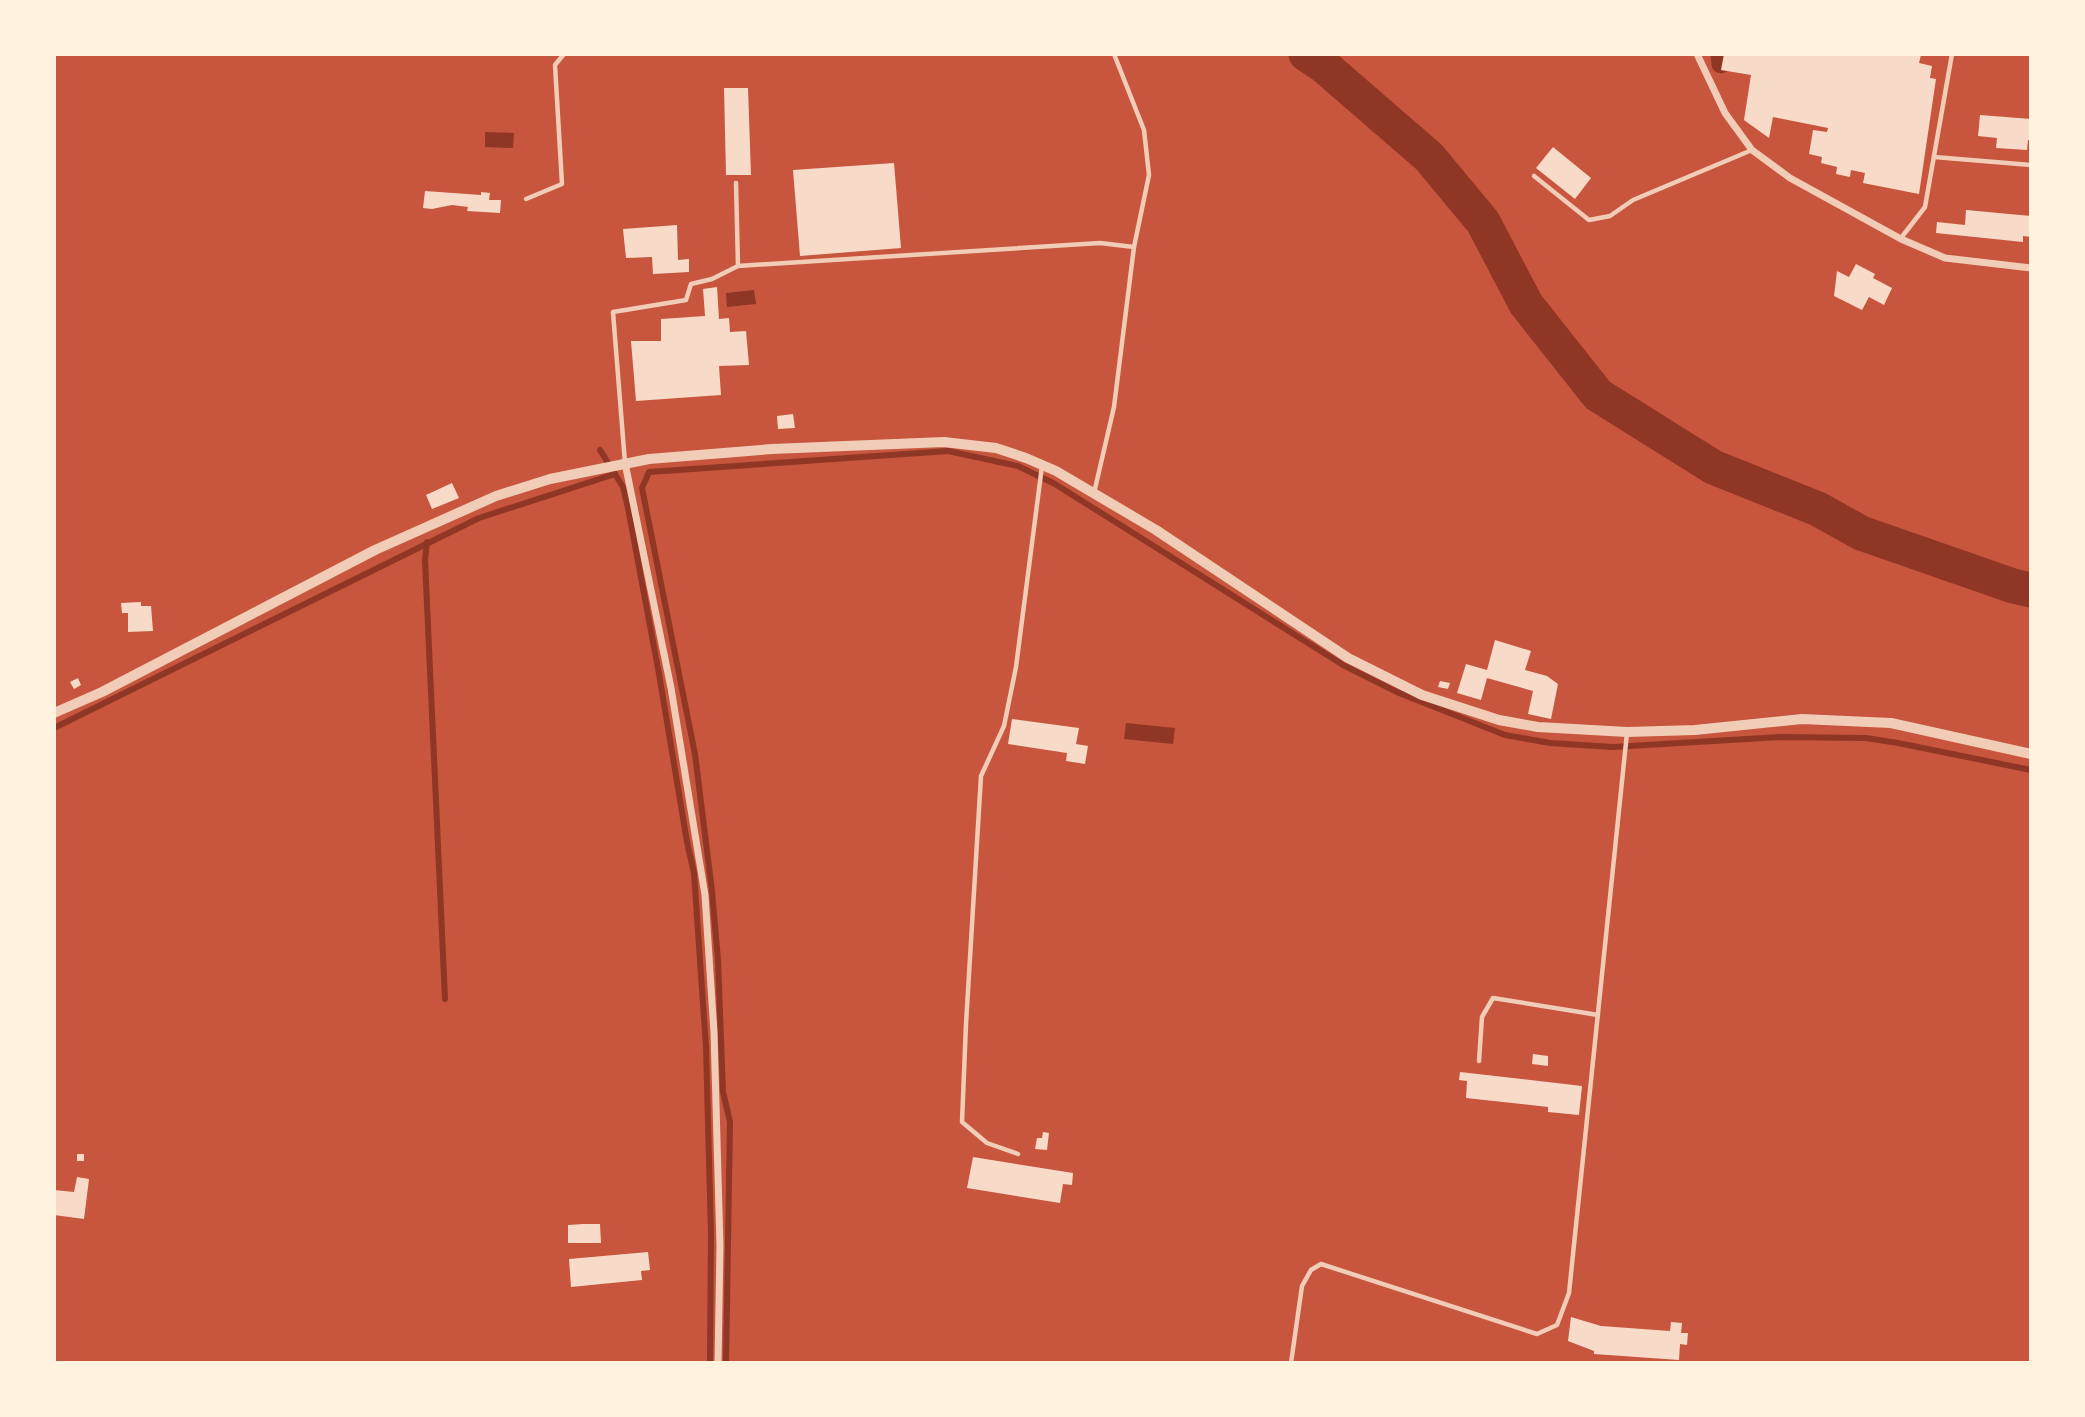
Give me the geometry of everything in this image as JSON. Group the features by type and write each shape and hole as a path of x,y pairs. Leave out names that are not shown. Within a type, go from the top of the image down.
{"street":[{"path":"1697,54 1725,113 1752,150 1790,178 1901,239 1945,258 2031,268"},
{"path":"54,713 102,692 375,550 496,496 550,479 625,463 772,449 944,442 996,448 1042,465 1167,538 1348,658 1422,695 1499,720 1538,727 1627,732 1695,730 1801,719 1891,723 2031,754"},
{"path":"625,463 671,688 705,895 714,1033 720,1246 718,1363"}],"lane":[{"path":"526,199 562,184 555,65 564,54"},
{"path":"1094,494 1114,407 1135,247 1149,175 1144,130 1114,54"},
{"path":"1901,239 1925,207 1952,54"},
{"path":"1534,176 1590,220 1610,216 1633,200 1752,150"},
{"path":"1934,157 2031,165"},
{"path":"736,183 738,266"},
{"path":"625,463 613,312 686,300 691,284 712,279 738,266 1100,243 1135,247"},
{"path":"1018,1154 987,1143 962,1122 965,1024 982,776 1004,726 1016,667 1042,465"},
{"path":"1292,1363 1302,1286 1311,1270 1321,1264 1537,1334 1557,1325 1569,1293 1627,732"},
{"path":"1479,1061 1482,1017 1493,998 1598,1015"}],"shaded area":[{"path":"485,132 514,133 513,148 485,147"},
{"path":"754,290 756,304 727,307 726,293"},
{"path":"1126,723 1175,728 1173,744 1124,739"}],"building":[{"path":"1724,54 1921,55 1919,63 1932,66 1930,78 1936,79 1919,194 1863,183 1865,173 1851,170 1850,177 1836,174 1837,167 1821,163 1822,157 1809,154 1813,130 1827,132 1828,128 1773,117 1769,138 1744,120 1751,75 1721,70"},
{"path":"724,88 748,88 751,175 726,175"},
{"path":"1980,115 2031,119 2031,140 2028,140 2027,150 1996,148 1997,138 1978,136"},
{"path":"1553,147 1591,178 1575,199 1536,168"},
{"path":"894,163 901,248 800,256 793,170"},
{"path":"425,191 481,195 481,192 490,193 489,200 501,200 500,213 467,211 468,207 452,205 423,208"},
{"path":"1966,210 2031,216 2031,237 2023,236 2023,242 1936,233 1937,222 1965,225"},
{"path":"677,225 678,260 689,259 689,272 653,274 652,257 626,258 623,229"},
{"path":"1856,264 1875,274 1873,278 1892,288 1884,305 1869,297 1862,310 1834,296 1837,271 1849,277"},
{"path":"717,287 719,319 729,318 730,332 746,331 749,365 719,366 721,395 636,401 631,341 661,341 661,319 705,316 703,289"},
{"path":"793,414 795,428 778,429 777,416"},
{"path":"452,483 459,498 432,509 426,495"},
{"path":"141,602 141,606 151,606 153,631 128,632 128,613 122,613 121,603"},
{"path":"1495,640 1531,651 1525,670 1547,676 1558,684 1551,719 1528,714 1533,691 1487,678 1481,700 1457,693 1466,664 1487,670"},
{"path":"78,678 81,685 74,689 70,682"},
{"path":"1440,681 1450,683 1448,689 1438,687"},
{"path":"1012,719 1079,728 1076,744 1088,746 1085,764 1066,761 1067,753 1008,744"},
{"path":"1533,1054 1548,1056 1548,1066 1532,1064"},
{"path":"1460,1072 1582,1086 1579,1115 1548,1112 1548,1107 1466,1098 1467,1081 1459,1080"},
{"path":"1043,1132 1049,1133 1047,1150 1035,1149 1037,1138 1042,1138"},
{"path":"77,1154 84,1154 84,1161 77,1161"},
{"path":"973,1157 1073,1173 1072,1185 1063,1184 1060,1203 967,1188"},
{"path":"77,1177 89,1179 84,1219 54,1215 54,1190 74,1192"},
{"path":"600,1224 601,1243 568,1243 568,1225"},
{"path":"648,1252 650,1270 641,1271 642,1280 571,1287 569,1259"},
{"path":"1571,1317 1601,1326 1670,1331 1671,1322 1682,1323 1681,1333 1688,1333 1687,1345 1680,1344 1679,1360 1594,1354 1594,1351 1568,1341"}],"waterway":[{"path":"1306,54 1324,66 1429,157 1483,222 1526,304 1598,395 1713,467 1818,509 1861,533 2031,590"},
{"path":"1720,54 1721,64"},
{"path":"600,450 623,487 628,508 694,873 706,1047 711,1234 710,1363"},
{"path":"726,1363 730,1122 723,1092 718,960 695,754 642,488 649,472 948,451 1018,466 1055,484 1343,665 1399,693 1505,735 1550,743 1613,747 1781,737 1866,738 2031,770"},
{"path":"54,728 479,518 615,474"},
{"path":"427,542 425,560 445,999"}]}
